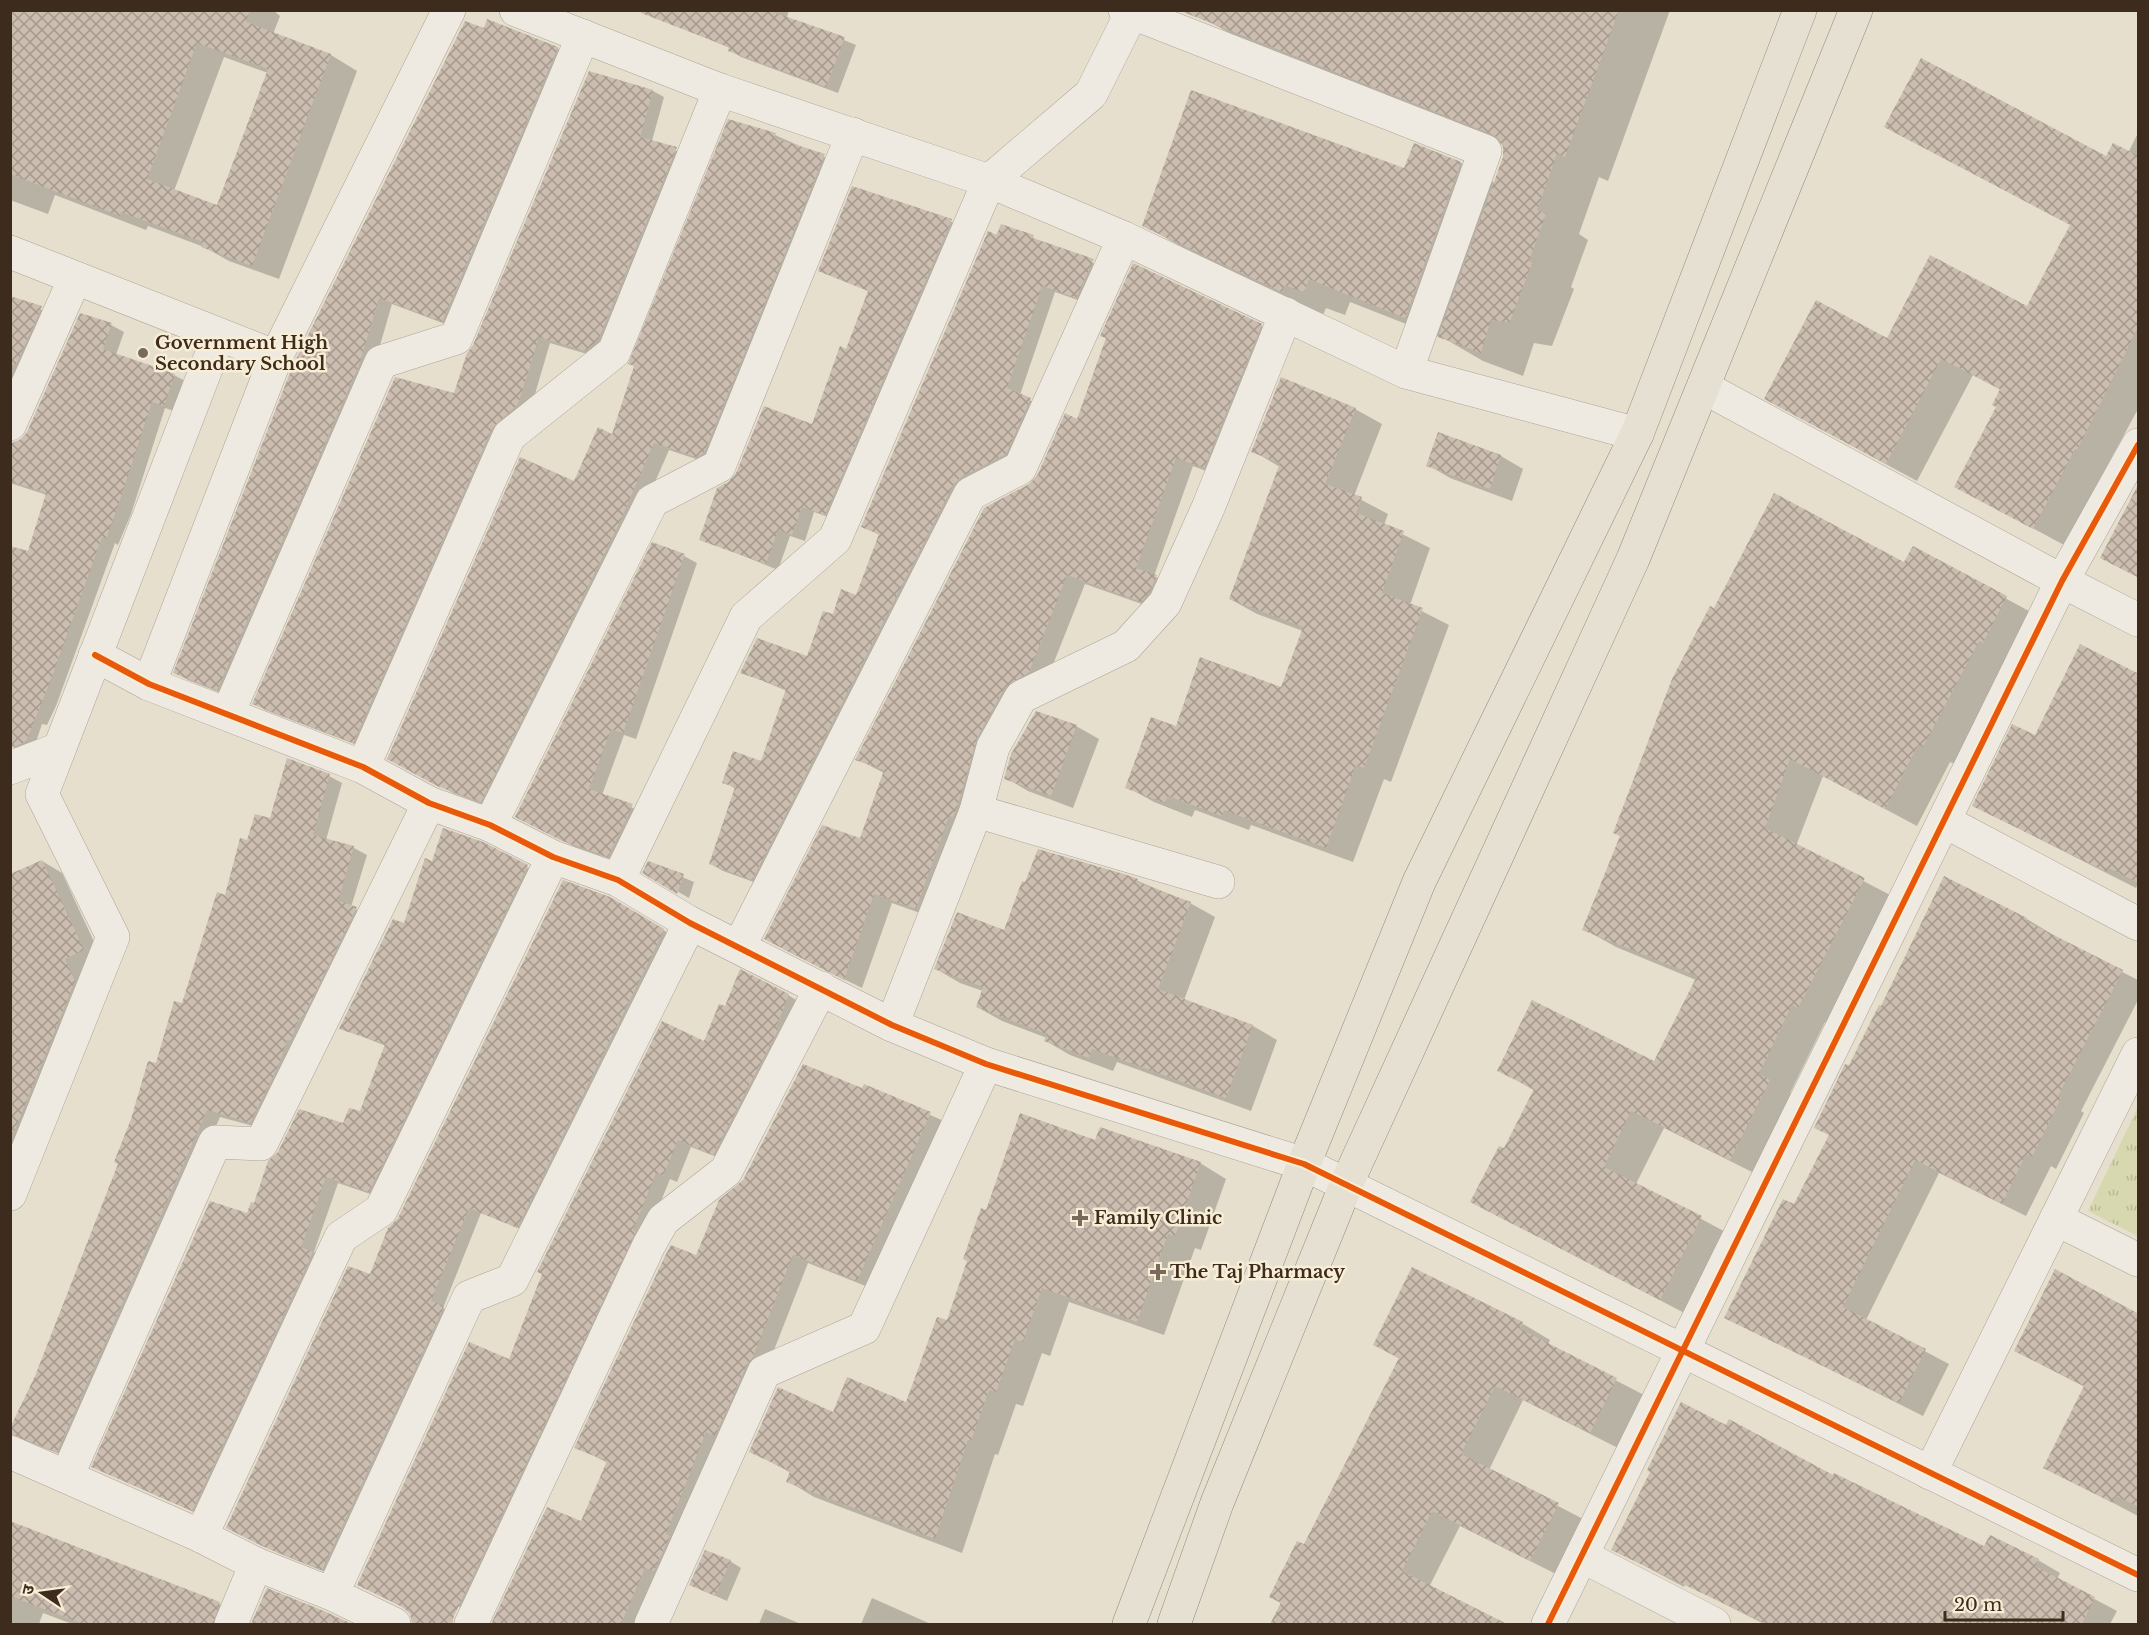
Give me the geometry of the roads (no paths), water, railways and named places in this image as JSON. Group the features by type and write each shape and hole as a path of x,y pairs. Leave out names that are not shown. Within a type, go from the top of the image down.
{"main road":[{"path":"1129,1624 1304,1164 1419,882 1636,434 1800,10"},
{"path":"1174,1624 1217,1503 1346,1185 1634,559 1856,10"}],"street":[{"path":"149,684 276,357 449,10"},
{"path":"516,10 720,90 989,181 1124,238 1406,372 1636,434"},
{"path":"618,880 746,617 835,539 989,181 1091,94 1130,12 1485,151 1406,372"},
{"path":"228,713 381,362 456,338 583,36"},
{"path":"363,766 509,436 614,352 720,90"},
{"path":"490,825 652,501 719,466 853,134"},
{"path":"739,946 970,494 1020,468 1124,238"},
{"path":"10,252 276,357"},
{"path":"10,424 75,278"},
{"path":"892,1025 976,811 993,747 1021,697 1126,646 1165,603 1208,508 1286,314"},
{"path":"10,1194 113,937 42,794 219,335"},
{"path":"1705,388 2062,581 2139,620"},
{"path":"1548,1624 2062,581 2139,445"},
{"path":"95,655 149,684 363,766 429,803 490,825 553,857 618,880 690,923 892,1025 986,1064 1304,1164 2139,1575"},
{"path":"10,768 59,749"},
{"path":"67,1476 215,1142 261,1144 429,803"},
{"path":"976,811 1218,882"},
{"path":"1944,821 2139,924"},
{"path":"201,1536 340,1237 381,1210 553,857"},
{"path":"332,1594 469,1298 512,1280 690,923"},
{"path":"471,1624 649,1245 663,1220 726,1171 821,988"},
{"path":"1930,1473 2139,1054"},
{"path":"651,1624 764,1372 864,1328 986,1064"},
{"path":"2056,1219 2139,1260"},
{"path":"10,1452 201,1536 256,1564 332,1594 394,1624"},
{"path":"1582,1556 1714,1624"},
{"path":"231,1624 256,1564"}],"place":[{"name":"Government High Secondary School","path":"143,353"},
{"name":"Family Clinic","path":"1080,1218"},
{"name":"The Taj Pharmacy","path":"1158,1272"}]}
